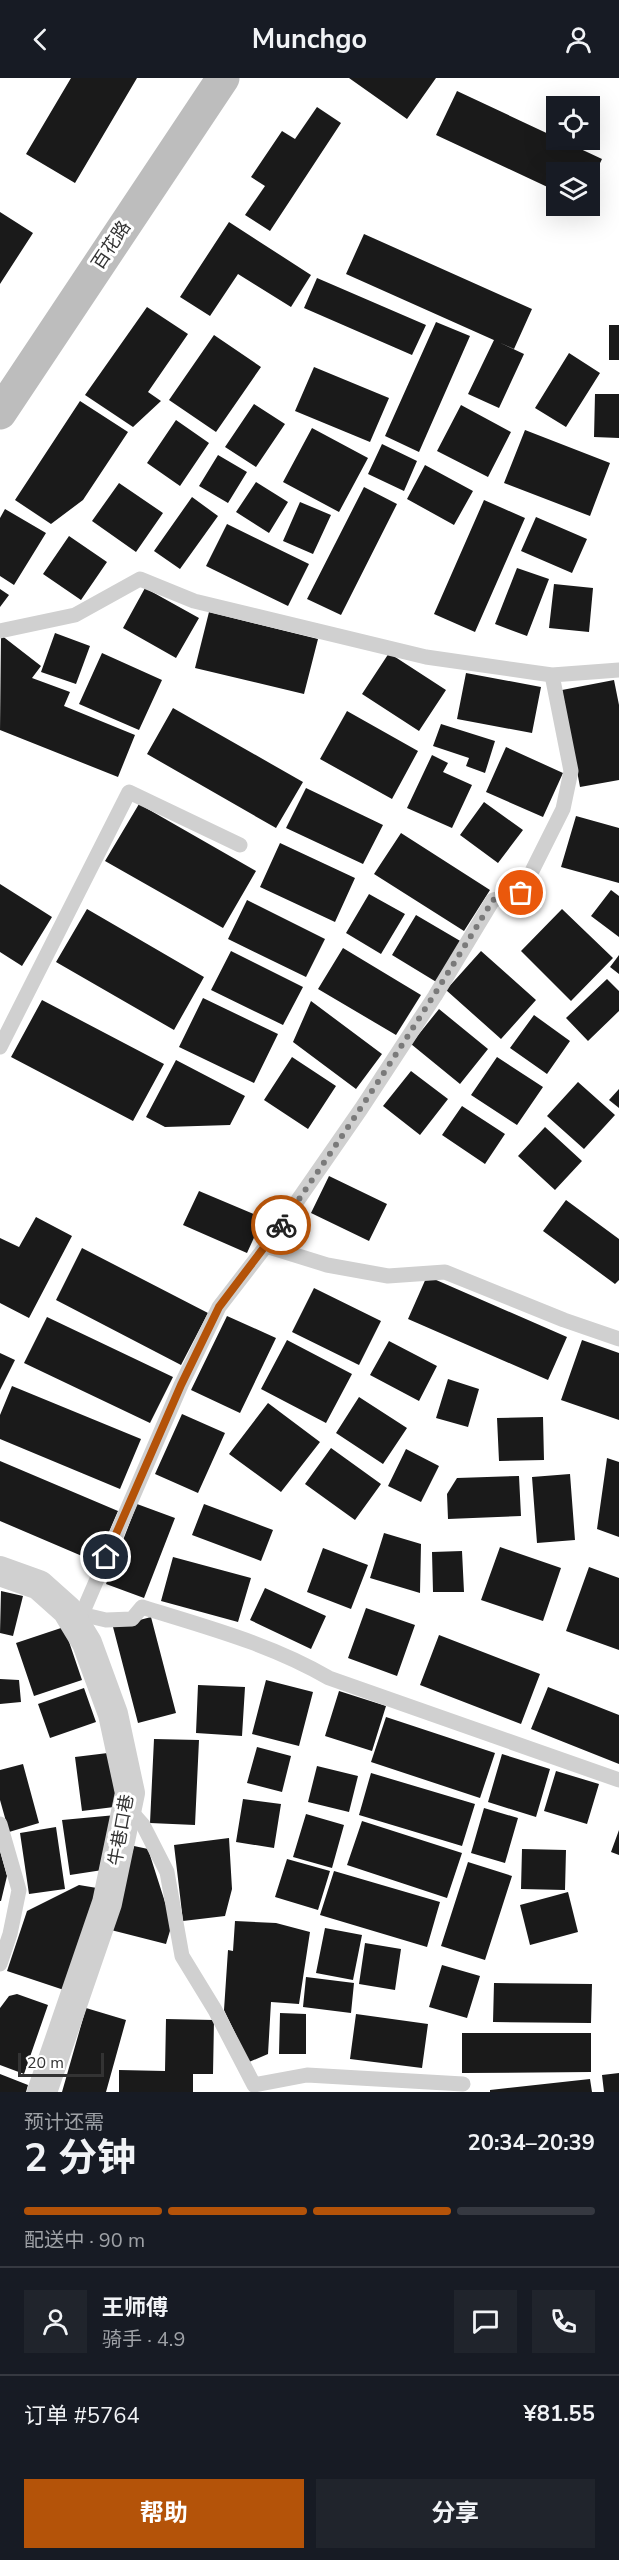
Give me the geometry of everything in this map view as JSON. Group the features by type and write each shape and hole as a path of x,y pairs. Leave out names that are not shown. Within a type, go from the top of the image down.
{"main road":[{"name":"百花路","path":"0,413 223,78"}],"street":[{"name":"牛巷口巷","path":"0,1571 39,1585 74,1612 112,1714 130,1793 107,1904 42,2092"}],"lane":[{"path":"0,631 75,615 140,579 194,601 426,657 552,675 619,670"},
{"path":"552,675 571,771 563,809 521,893 493,900 435,996 361,1109 266,1246 219,1307 74,1612 106,1620 132,1619 142,1607 256,1644 302,1662 329,1678 619,1780"},
{"path":"0,1047 129,792 240,845"},
{"path":"266,1246 327,1265 388,1276 445,1272 564,1320 619,1339"},
{"path":"128,1808 143,1826 166,1872 182,1956 215,2010 254,2085 307,2075 463,2084"},
{"path":"0,1824 19,1890 0,1964"}],"building":[{"path":"71,78 137,78 75,183 26,154"},
{"path":"349,78 436,78 407,119"},
{"path":"457,91 546,133 546,150 583,150 602,159 600,163 546,162 546,186 436,135"},
{"path":"317,107 341,123 270,231 245,215 265,186 251,177 282,131 295,139"},
{"path":"0,212 33,233 0,284"},
{"path":"229,222 311,275 291,307 238,274 210,316 180,297"},
{"path":"364,234 532,309 514,349 346,274"},
{"path":"317,278 426,325 412,355 304,308"},
{"path":"147,307 188,334 148,392 161,401 133,427 85,395"},
{"path":"436,322 470,336 419,452 385,436"},
{"path":"609,325 619,325 619,360 609,360"},
{"path":"214,335 261,367 216,432 169,400"},
{"path":"494,340 524,354 499,408 468,394"},
{"path":"569,353 600,373 566,427 535,408"},
{"path":"314,367 389,398 370,442 295,411"},
{"path":"595,394 619,394 619,438 594,437"},
{"path":"80,401 128,432 83,500 51,524 15,500"},
{"path":"254,404 285,424 256,467 225,447"},
{"path":"461,405 511,432 488,477 437,451"},
{"path":"176,420 209,443 180,486 147,463"},
{"path":"312,428 368,458 339,512 283,482"},
{"path":"525,430 610,463 590,516 504,483"},
{"path":"382,444 417,461 404,491 368,474"},
{"path":"218,455 247,472 228,503 199,486"},
{"path":"425,465 473,491 454,525 407,499"},
{"path":"256,482 288,502 269,533 236,512"},
{"path":"119,483 163,513 136,552 92,521"},
{"path":"364,487 397,504 341,615 307,599"},
{"path":"192,497 218,516 180,569 154,551"},
{"path":"484,500 525,518 475,632 434,614"},
{"path":"300,502 331,515 313,554 283,541"},
{"path":"5,509 46,533 14,585 0,576 0,518"},
{"path":"536,517 587,539 572,573 521,551"},
{"path":"227,524 309,564 288,606 206,566"},
{"path":"69,536 107,562 81,600 43,574"},
{"path":"517,568 549,579 527,636 495,624"},
{"path":"554,584 593,588 589,632 549,628"},
{"path":"145,588 199,618 176,658 123,628"},
{"path":"0,589 9,595 0,607"},
{"path":"209,612 318,639 304,694 195,668"},
{"path":"55,633 90,646 76,684 41,672"},
{"path":"1,635 41,666 32,678 70,692 64,706 135,735 118,777 0,730"},
{"path":"102,653 162,680 139,730 79,704"},
{"path":"389,653 446,690 419,731 362,694"},
{"path":"466,673 541,687 532,733 457,719"},
{"path":"614,680 619,705 619,780 580,787 562,690"},
{"path":"173,708 303,782 276,828 147,754"},
{"path":"347,711 418,751 392,799 320,759"},
{"path":"441,724 495,741 485,773 466,766 469,758 433,746"},
{"path":"506,747 563,773 543,817 486,792"},
{"path":"432,755 448,763 443,772 472,785 452,828 407,808"},
{"path":"306,788 383,825 363,864 286,828"},
{"path":"484,802 523,830 498,863 460,835"},
{"path":"139,804 256,871 223,928 105,861"},
{"path":"576,816 619,828 619,883 561,867"},
{"path":"401,833 490,890 464,931 374,874"},
{"path":"280,843 355,878 335,922 260,887"},
{"path":"0,884 52,917 22,966 0,952"},
{"path":"611,890 619,896 619,937 591,916"},
{"path":"369,894 405,914 381,954 346,933"},
{"path":"247,900 325,939 306,977 228,939"},
{"path":"87,909 204,977 174,1030 56,962"},
{"path":"562,909 613,958 571,1001 521,951"},
{"path":"416,915 462,942 438,983 392,955"},
{"path":"343,948 421,995 396,1035 318,989"},
{"path":"231,951 303,987 283,1025 211,990"},
{"path":"481,951 536,1000 501,1039 446,990"},
{"path":"619,955 619,974 610,967"},
{"path":"607,979 619,991 619,1011 588,1041 566,1018"},
{"path":"203,998 278,1034 254,1083 179,1047"},
{"path":"42,1000 164,1064 133,1121 11,1057"},
{"path":"311,1001 382,1054 356,1089 293,1042"},
{"path":"439,1009 488,1049 460,1084 411,1044"},
{"path":"534,1015 570,1041 547,1074 510,1048"},
{"path":"292,1057 336,1086 308,1129 264,1100"},
{"path":"497,1057 543,1087 517,1125 471,1095"},
{"path":"176,1060 245,1096 230,1125 165,1127 146,1117"},
{"path":"411,1071 448,1099 420,1135 383,1106"},
{"path":"578,1082 615,1115 584,1149 547,1116"},
{"path":"619,1089 619,1108 609,1100"},
{"path":"462,1106 505,1134 485,1164 442,1135"},
{"path":"545,1127 582,1161 555,1190 518,1156"},
{"path":"329,1176 387,1204 369,1241 311,1213"},
{"path":"199,1191 263,1218 247,1253 183,1225"},
{"path":"566,1200 619,1239 619,1280 615,1284 543,1231"},
{"path":"36,1217 72,1236 29,1318 0,1303 0,1238 19,1247"},
{"path":"82,1248 208,1313 181,1365 56,1300"},
{"path":"427,1276 567,1337 548,1380 408,1319"},
{"path":"314,1288 381,1321 359,1365 292,1332"},
{"path":"227,1316 276,1338 240,1413 191,1390"},
{"path":"47,1317 173,1377 150,1423 24,1363"},
{"path":"287,1340 352,1374 326,1423 261,1389"},
{"path":"582,1340 619,1353 619,1420 561,1400"},
{"path":"389,1341 437,1366 419,1401 370,1375"},
{"path":"0,1353 15,1360 0,1390"},
{"path":"448,1379 479,1389 468,1427 436,1418"},
{"path":"12,1386 141,1439 120,1489 0,1439 0,1415"},
{"path":"359,1397 407,1428 383,1464 336,1433"},
{"path":"268,1403 320,1442 281,1492 229,1454"},
{"path":"182,1414 225,1433 198,1493 155,1474"},
{"path":"543,1417 544,1460 499,1461 497,1418"},
{"path":"331,1448 381,1484 355,1520 305,1484"},
{"path":"406,1449 439,1466 421,1502 388,1486"},
{"path":"607,1458 619,1462 619,1537 597,1529"},
{"path":"0,1461 118,1511 96,1562 0,1521"},
{"path":"570,1474 575,1540 537,1543 532,1477"},
{"path":"519,1476 521,1516 448,1519 447,1494 457,1478"},
{"path":"137,1504 175,1518 144,1598 106,1584"},
{"path":"204,1504 273,1530 261,1561 192,1535"},
{"path":"384,1533 421,1544 420,1593 370,1578"},
{"path":"500,1547 561,1568 543,1621 481,1600"},
{"path":"323,1548 368,1565 351,1609 307,1592"},
{"path":"462,1551 464,1592 433,1592 432,1552"},
{"path":"173,1557 251,1578 238,1622 161,1601"},
{"path":"589,1567 619,1578 619,1650 566,1631"},
{"path":"265,1588 326,1616 311,1649 250,1620"},
{"path":"1,1591 23,1596 13,1636 0,1633"},
{"path":"366,1608 415,1625 397,1676 348,1658"},
{"path":"151,1617 176,1713 138,1723 113,1627"},
{"path":"64,1627 82,1680 34,1696 16,1643"},
{"path":"439,1635 540,1674 521,1724 420,1685"},
{"path":"0,1679 19,1680 21,1702 0,1704"},
{"path":"266,1680 313,1692 299,1746 252,1734"},
{"path":"198,1685 245,1687 242,1736 196,1733"},
{"path":"548,1687 619,1715 619,1764 531,1729"},
{"path":"84,1688 96,1722 50,1738 38,1704"},
{"path":"339,1691 386,1706 372,1751 325,1736"},
{"path":"386,1717 495,1753 480,1798 371,1762"},
{"path":"154,1739 199,1740 195,1825 150,1823"},
{"path":"257,1747 291,1756 282,1792 247,1783"},
{"path":"116,1752 122,1806 82,1811 75,1757"},
{"path":"502,1754 550,1769 536,1817 488,1802"},
{"path":"23,1764 39,1823 9,1832 0,1800 0,1770"},
{"path":"317,1766 358,1776 349,1812 308,1802"},
{"path":"556,1771 599,1784 587,1824 544,1811"},
{"path":"371,1773 475,1804 462,1846 359,1815"},
{"path":"243,1799 281,1804 274,1848 236,1842"},
{"path":"484,1808 518,1818 505,1863 471,1853"},
{"path":"306,1814 344,1825 332,1868 293,1857"},
{"path":"116,1815 109,1869 70,1875 62,1820"},
{"path":"362,1821 462,1853 447,1898 347,1865"},
{"path":"56,1827 65,1889 29,1894 20,1833"},
{"path":"619,1830 619,1855 611,1852"},
{"path":"229,1838 232,1889 225,1916 183,1921 174,1845"},
{"path":"134,1846 148,1849 172,1924 166,1944 111,1930"},
{"path":"522,1849 566,1850 565,1890 521,1889"},
{"path":"0,1851 7,1876 1,1901 0,1901"},
{"path":"287,1859 330,1871 318,1910 275,1897"},
{"path":"468,1862 512,1876 485,1960 441,1946"},
{"path":"334,1871 440,1902 427,1947 320,1915"},
{"path":"79,1885 97,1888 64,1990 7,1971 27,1911"},
{"path":"568,1892 578,1932 530,1945 520,1905"},
{"path":"235,1921 276,1923 310,1932 299,2004 271,2002 268,2054 249,2062 224,2010 228,1950 233,1951"},
{"path":"325,1928 362,1935 353,1980 316,1973"},
{"path":"365,1943 401,1949 395,1990 359,1984"},
{"path":"442,1965 480,1976 467,2018 429,2007"},
{"path":"306,1977 354,1983 351,2013 303,2007"},
{"path":"494,1983 592,1984 591,2023 493,2022"},
{"path":"17,1994 48,2005 24,2074 0,2065 0,2008 9,1996"},
{"path":"86,2008 126,2020 106,2092 62,2092"},
{"path":"280,2013 306,2014 306,2054 279,2054"},
{"path":"356,2014 428,2024 422,2068 350,2059"},
{"path":"166,2019 214,2020 213,2074 193,2074 193,2092 119,2092 119,2070 165,2071"},
{"path":"462,2033 591,2033 591,2072 462,2073"},
{"path":"619,2073 619,2092 604,2092 602,2075"},
{"path":"0,2074 28,2085 26,2092 0,2092"},
{"path":"590,2079 592,2092 490,2092 490,2090"}],"way so far":[{"path":"281,1225 435,996 493,900 521,893"}],"route":[{"path":"106,1557 181,1385 219,1307 281,1225"}]}
